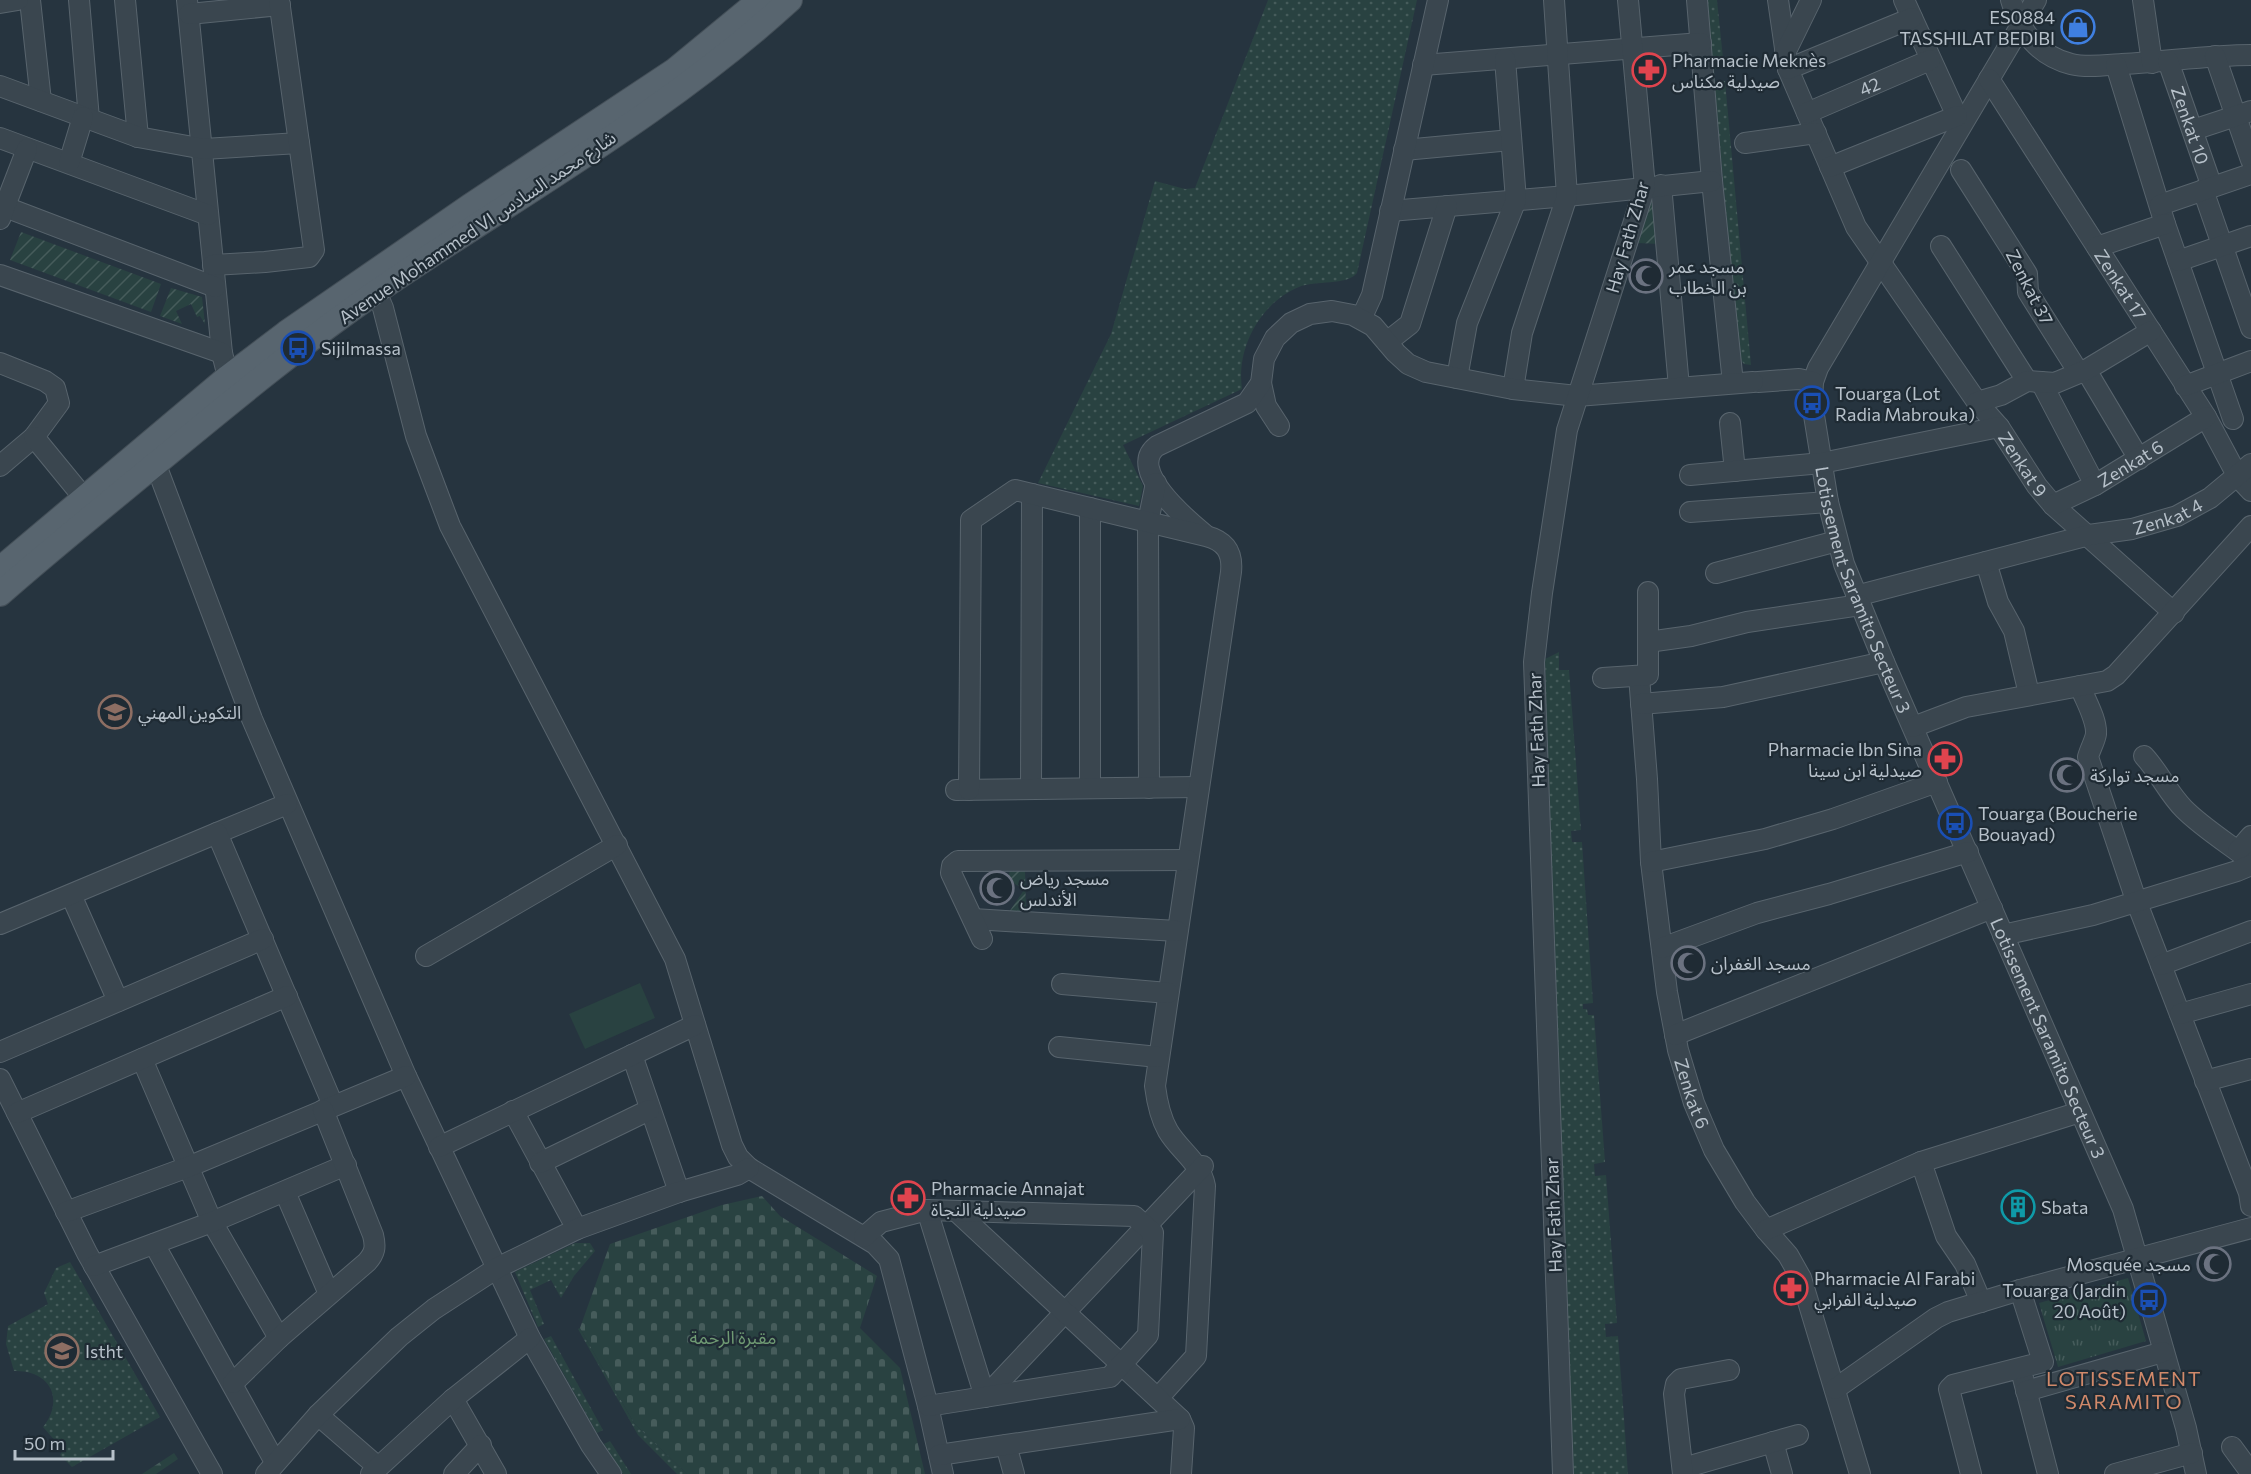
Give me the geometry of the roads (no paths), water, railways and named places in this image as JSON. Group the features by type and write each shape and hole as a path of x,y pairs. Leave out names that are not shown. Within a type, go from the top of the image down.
{"main road":[{"name":"Avenue Mohammed VI شارع محمد السادس","path":"681,78 760,0"},
{"name":"Avenue Mohammed VI شارع محمد السادس","path":"0,594 151,454 233,386 286,333 373,283 754,32 790,0"},
{"name":"Avenue Mohammed VI شارع محمد السادس","path":"0,569 84,498 151,454"}],"street":[{"path":"0,3 18,0"},
{"path":"30,0 41,101"},
{"path":"69,163 86,118 78,0"},
{"path":"125,0 138,137"},
{"path":"1361,319 1372,295 1438,0"},
{"path":"1513,389 1522,333 1567,196 1554,0"},
{"name":"Hay Fath Zhar","path":"1563,1474 1534,663 1542,593 1567,430 1577,396 1653,186 1628,0"},
{"path":"1697,0 1712,180 1748,382"},
{"name":"Zenkat 9","path":"1778,0 1787,61 1856,227 1879,263 1977,402 1999,427 2037,486 2053,505 2174,613"},
{"path":"1790,0 1801,3 1811,0"},
{"path":"1787,61 1811,0"},
{"path":"1830,167 1959,121 1904,0"},
{"path":"2012,0 2021,28 2045,51 2070,64 2116,65 2251,55"},
{"name":"Lotissement Saramito Secteur 3","path":"2036,0 1989,79 1959,121 1818,368 1813,382 1812,403 1828,502 1837,541 1858,600 2122,1209 2196,1474"},
{"name":"Zenkat 10","path":"2143,0 2160,62 2193,130 2222,246 2250,323"},
{"path":"213,265 290,260 309,257 313,254 314,244 280,3 188,7 204,149 208,215 215,287 222,353 233,386"},
{"path":"1787,61 1912,18"},
{"path":"1423,65 1701,43"},
{"path":"2097,247 2162,215 2208,188 2250,175 2243,113 2215,56"},
{"path":"1457,378 1467,323 1516,200 1505,59"},
{"name":"42","path":"1807,113 1930,60"},
{"path":"2116,65 2162,215 2233,419"},
{"name":"Zenkat 17","path":"1989,79 2185,386 2244,470 2251,491"},
{"path":"0,86 138,137 204,149 299,143"},
{"path":"2193,130 2243,113"},
{"path":"1745,143 1816,133"},
{"path":"0,138 208,215"},
{"path":"1404,150 1511,140"},
{"path":"27,149 2,211 215,287"},
{"name":"Zenkat 37","path":"1961,170 2026,274 2028,292 2139,459"},
{"path":"1389,211 1567,196 1712,180"},
{"path":"1653,186 1679,387"},
{"path":"1387,342 1410,324 1447,206"},
{"path":"2178,261 2251,236"},
{"path":"1941,246 2034,381 2095,485"},
{"path":"0,275 222,353"},
{"path":"373,283 416,436 450,526 675,959 738,1157 749,1168 875,1244 889,1260 928,1406 941,1465 1006,1445 1180,1419"},
{"path":"1279,426 1266,406 1261,383 1264,359 1275,338 1291,323 1311,314 1332,311 1353,315 1372,326 1408,364 1426,372 1513,389 1577,396 1748,382 1799,379 1813,382"},
{"path":"1977,402 2034,381 2055,383 2082,371 2151,331"},
{"path":"2185,386 2251,361"},
{"path":"0,363 45,381 55,388 59,403 34,437 0,466"},
{"path":"1206,536 1175,507 1156,483 1147,466 1147,460 1152,450 1246,403 1261,383"},
{"name":"Zenkat 6","path":"2053,505 2095,485 2206,417"},
{"path":"1730,423 1736,471"},
{"path":"1689,475 1822,463 1999,427"},
{"path":"34,437 84,498"},
{"path":"151,454 287,804 406,1076 530,1338 591,1445 611,1474"},
{"name":"Zenkat 4","path":"1648,642 1691,636 1747,622 1858,600 1986,561 2088,535 2132,529 2177,516 2210,498 2244,470"},
{"path":"1149,788 1148,522 1156,483"},
{"path":"1158,1398 1196,1356 1205,1186 1201,1168 1169,1132 1161,1116 1155,1086 1232,562 1230,552 1216,538 1015,490 971,520 963,790 1198,787"},
{"path":"1031,789 1032,494"},
{"path":"1689,512 1828,502"},
{"path":"1090,508 1090,788"},
{"path":"1913,727 1966,707 2107,681 2116,675 2174,613 2251,526"},
{"path":"1716,573 1837,541"},
{"path":"1986,561 1998,602 2014,631 2029,694"},
{"path":"1603,678 1648,675 1648,592"},
{"path":"1641,704 1723,697 1884,662"},
{"name":"Zenkat 6","path":"1639,676 1651,862 1667,992 1675,1035 1694,1103 1714,1150 1734,1185 1766,1230 1788,1255 1801,1278 1860,1474"},
{"path":"2080,686 2095,727 2096,736 2090,746 2088,758 2137,903 2250,1197"},
{"path":"2003,935 2093,915 2238,871 2248,853 2185,810 2144,756"},
{"path":"1651,862 1766,839 1833,819 1937,782"},
{"path":"0,924 287,804"},
{"path":"217,833 287,996 373,1235 375,1248 367,1262 279,1338 233,1383"},
{"path":"426,956 617,845"},
{"path":"1662,948 1757,913 1968,852"},
{"path":"982,939 951,873 952,866 958,861 1188,861"},
{"path":"71,895 118,1001"},
{"path":"1675,1035 1992,908"},
{"path":"973,919 1177,931"},
{"path":"2161,965 2251,931"},
{"path":"0,1052 263,939"},
{"path":"1062,984 1168,993"},
{"path":"2180,1014 2251,994"},
{"path":"17,1113 287,996"},
{"path":"439,1147 695,1025"},
{"path":"1059,1047 1158,1057"},
{"path":"632,1055 679,1192"},
{"path":"142,1059 212,1222 279,1338"},
{"path":"2205,1081 2251,1070"},
{"path":"66,1212 188,1167 406,1076"},
{"path":"0,1079 94,1266 212,1474"},
{"path":"540,1163 649,1110"},
{"path":"513,1111 577,1229"},
{"path":"1766,1230 1921,1162 2080,1112"},
{"path":"1921,1162 1946,1236 1965,1264 1981,1302"},
{"path":"94,1266 212,1222 346,1165"},
{"path":"154,1244 233,1383 271,1468 318,1415 405,1332 434,1309 496,1268 577,1229 679,1192 737,1175 749,1168"},
{"path":"984,1397 1201,1168"},
{"path":"285,1192 329,1294"},
{"path":"864,1237 881,1222 927,1210 1134,1216 1153,1233 1148,1335 1110,1377 928,1406"},
{"path":"927,1210 984,1397"},
{"path":"956,1211 1180,1419 1184,1428 1181,1474"},
{"path":"1835,1389 1936,1318 2020,1290 2251,1228"},
{"path":"1971,1474 1949,1389 1953,1385 2043,1362 2020,1290"},
{"path":"318,1415 374,1470 453,1399 530,1338"},
{"path":"2026,1391 2163,1352"},
{"path":"2020,1368 2048,1474"},
{"path":"1729,1370 1681,1379 1676,1384 1674,1394 1683,1471 1798,1435"},
{"path":"453,1399 496,1474"},
{"path":"1773,1442 1782,1474"},
{"path":"454,1474 481,1445"},
{"path":"1006,1445 1014,1474"},
{"path":"2232,1448 2251,1472"},
{"path":"2115,1474 2192,1453"}],"place":[{"name":"ES0884 TASSHILAT BEDIBI","path":"2078,27"},
{"name":"Pharmacie Meknès صيدلية مكناس","path":"1649,70"},
{"name":"مسجد عمر بن الخطاب","path":"1646,276"},
{"name":"Sijilmassa","path":"298,348"},
{"name":"Touarga (Lot Radia Mabrouka)","path":"1812,403"},
{"name":"التكوين المهني","path":"115,712"},
{"name":"Pharmacie Ibn Sina صيدلية ابن سينا","path":"1945,759"},
{"name":"مسجد تواركة","path":"2067,775"},
{"name":"Touarga (Boucherie Bouayad)","path":"1955,823"},
{"name":"مسجد رياض الأندلس","path":"997,888"},
{"name":"مسجد الغفران","path":"1688,963"},
{"name":"Pharmacie Annajat صيدلية النجاة","path":"908,1198"},
{"name":"Sbata","path":"2018,1207"},
{"name":"Mosquée مسجد","path":"2214,1264"},
{"name":"Pharmacie Al Farabi صيدلية الفرابي","path":"1791,1288"},
{"name":"Touarga (Jardin 20 Août)","path":"2149,1300"},
{"name":"Istht","path":"62,1351"}],"district":[{"name":"LOTISSEMENT SARAMITO","path":"2124,1390"}],"park label":[{"name":"مقبرة الرحمة","path":"733,1337"}]}
